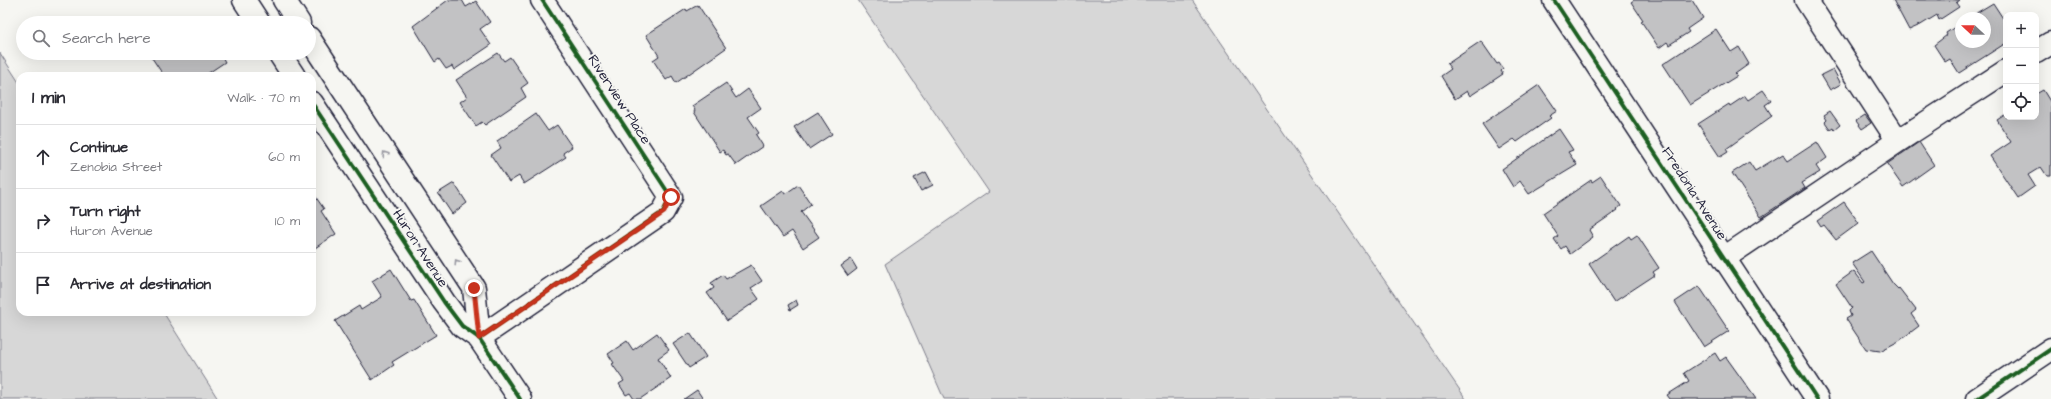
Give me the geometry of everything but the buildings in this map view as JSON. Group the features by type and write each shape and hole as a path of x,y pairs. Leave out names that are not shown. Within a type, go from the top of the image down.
{"street":[{"path":"244,0 254,16"},
{"path":"284,0 294,16"},
{"name":"Riverview Place","path":"479,338 664,212 671,197 542,0"},
{"name":"Fredonia Avenue","path":"1554,0 1816,399"},
{"path":"1806,0 1898,141"},
{"path":"2039,50 2051,42"},
{"name":"Huron Avenue","path":"316,49 474,288 479,338"},
{"path":"284,60 291,72"},
{"path":"1724,258 1898,141 2003,74"},
{"name":"Huron Avenue","path":"316,109 444,302 462,326 479,338 520,399"},
{"path":"1977,399 2051,349"}],"shaded area":[{"path":"858,0 1192,0 1466,399 944,399 885,264 989,192"},
{"path":"0,53 16,78 16,316 166,316 218,399 0,399"}],"cycle path":[{"path":"479,338 663,212 671,197 542,0"},
{"path":"1554,0 1817,399"},
{"path":"316,109 444,302 462,326 479,338 520,399"},
{"path":"1977,399 2051,349"}],"route":[{"path":"474,288 479,338 664,212 671,197"}]}
